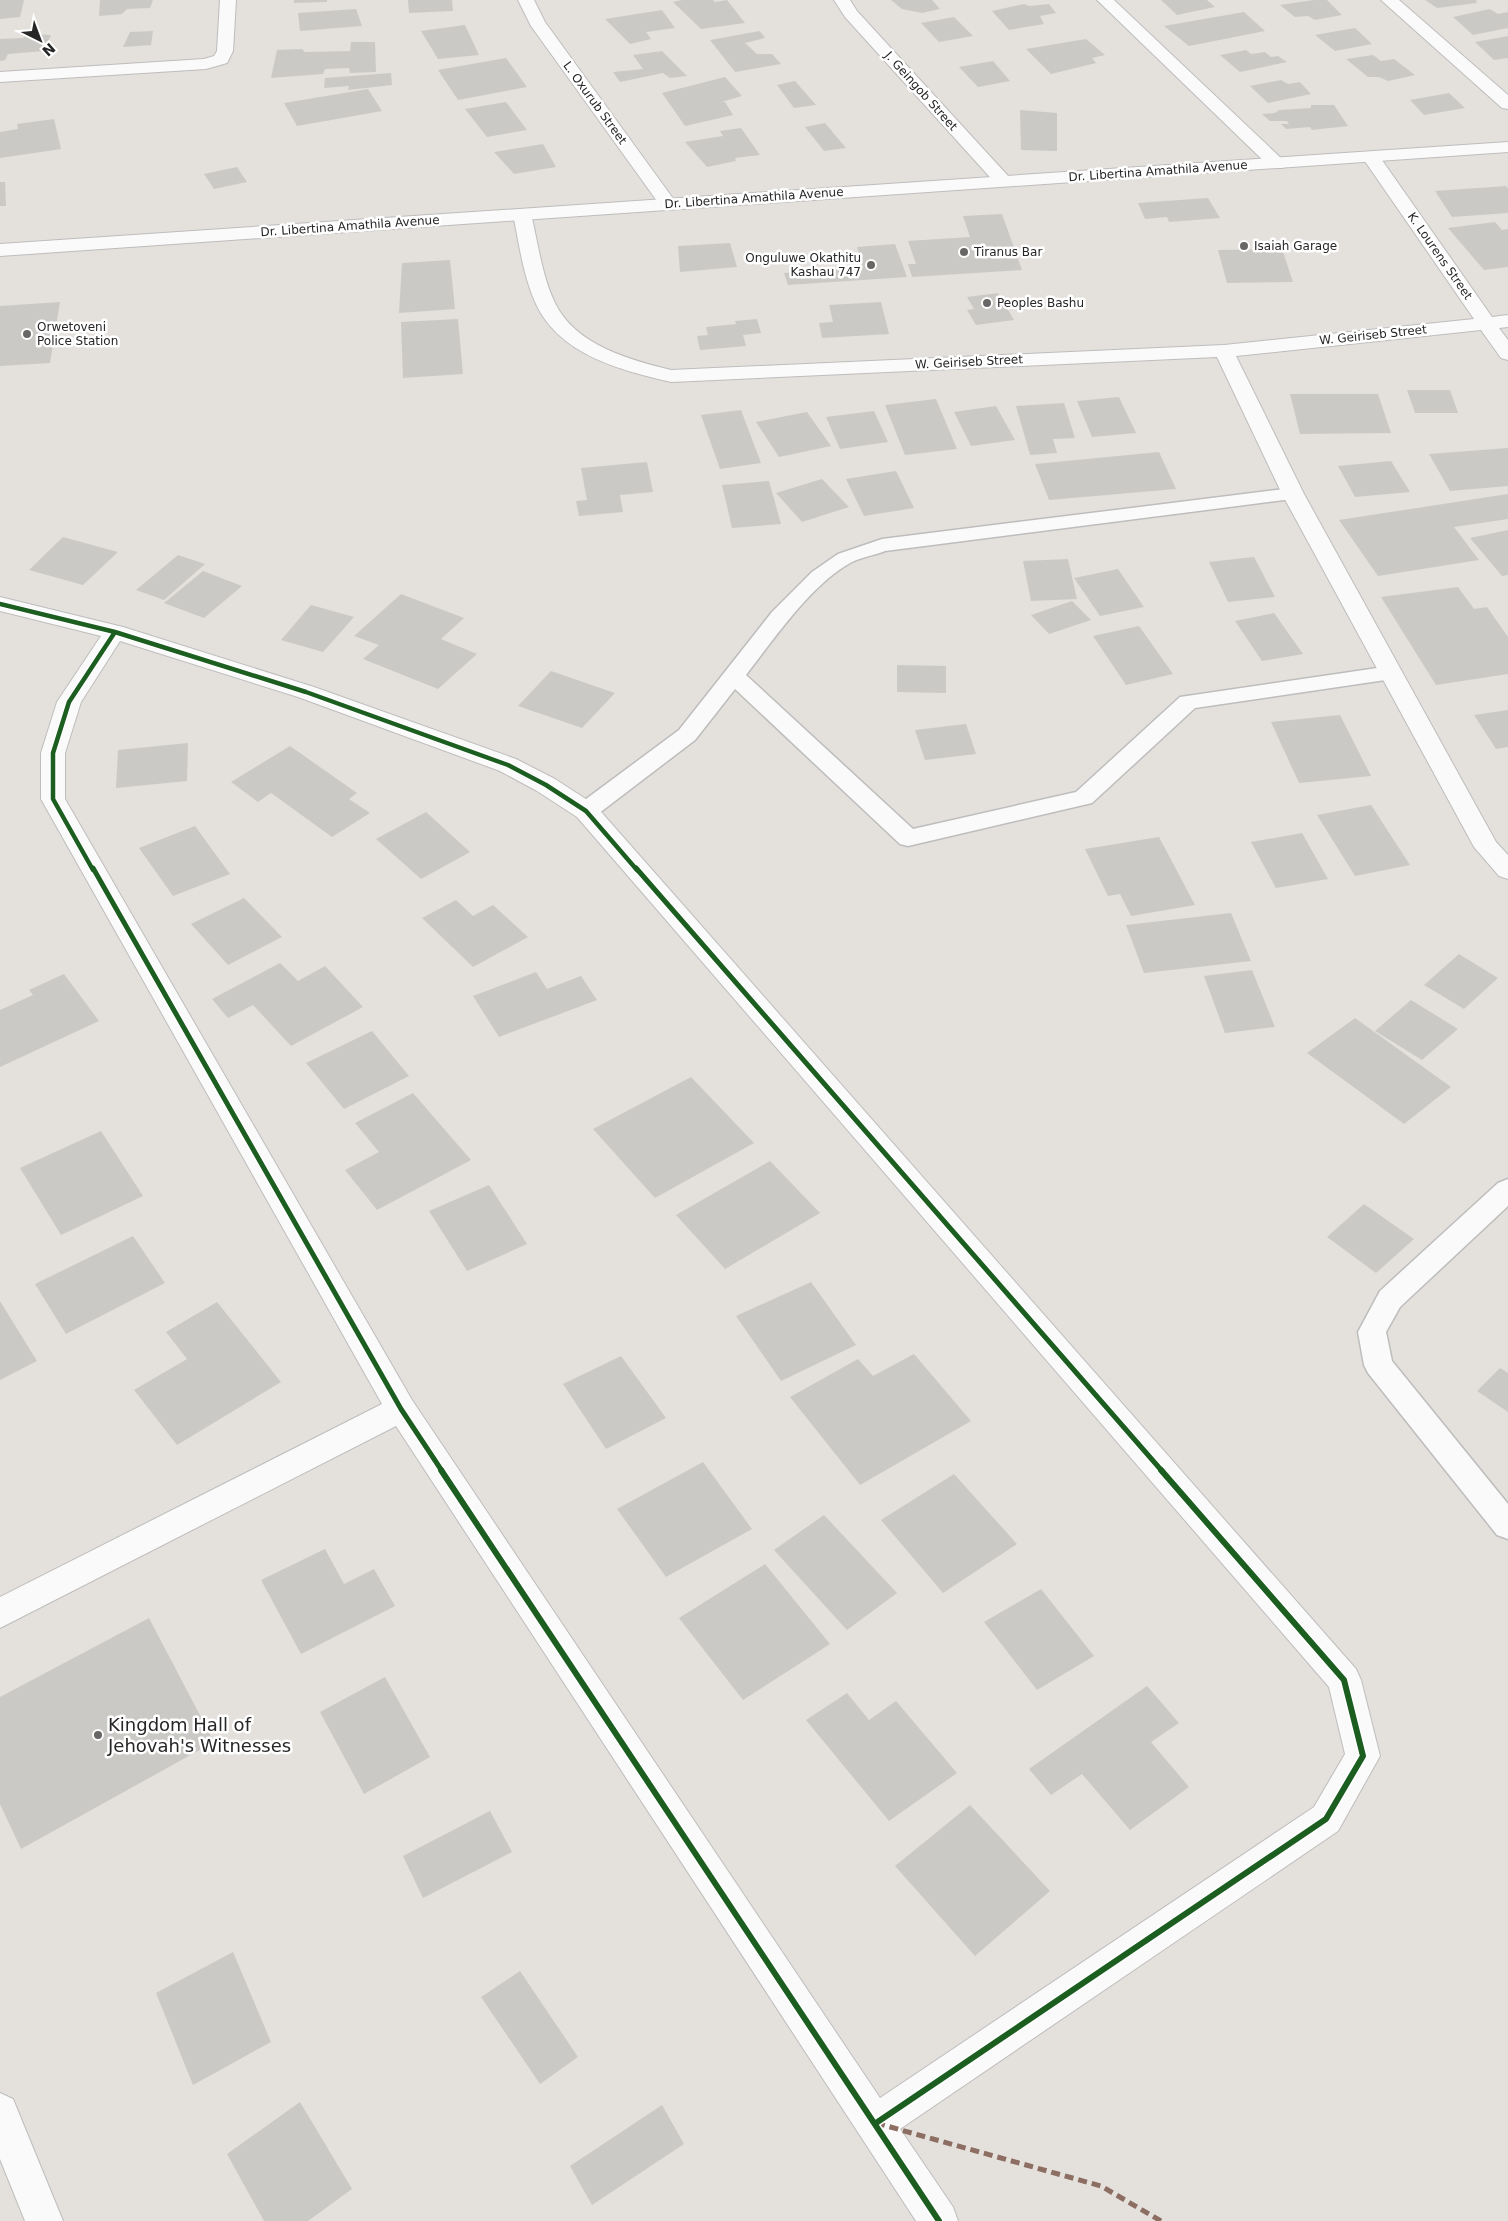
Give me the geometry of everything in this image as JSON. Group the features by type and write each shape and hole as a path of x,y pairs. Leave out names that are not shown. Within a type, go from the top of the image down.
{"street":[{"path":"0,77 206,64 221,59 225,51 228,0"},
{"name":"L. Oxurub Street","path":"526,0 537,23 668,204"},
{"name":"J. Geingob Street","path":"842,0 851,14 1003,181"},
{"path":"1105,0 1277,164"},
{"path":"1389,0 1508,104"},
{"name":"Dr. Libertina Amathila Avenue","path":"0,250 1508,147"},
{"name":"K. Lourens Street","path":"1371,157 1508,354"},
{"name":"W. Geiriseb Street","path":"522,214 546,304 564,332 604,355 641,370 671,376 1224,351 1508,321"},
{"path":"1224,351 1293,494 1486,847 1508,870"},
{"path":"0,604 115,632 306,692 508,765 546,785 586,811 1344,1680 1363,1756 1326,1819 876,2123"},
{"path":"115,632 68,702 53,753 53,798 401,1409 876,2123 939,2221"},
{"path":"0,1614 401,1409"},
{"path":"0,2112 44,2221"}],"lane":[{"path":"586,811 688,735 780,618 819,576 846,558 882,545 1293,494"},
{"path":"733,676 908,838 1084,798 1188,702 1391,673"},
{"path":"1508,1190 1390,1299 1372,1332 1378,1365 1508,1526"}],"building":[{"path":"0,0 24,0 20,17 0,19"},
{"path":"100,0 153,0 150,8 127,9 122,14 99,16"},
{"path":"294,0 327,0 327,2 294,3"},
{"path":"408,0 452,0 453,11 409,13"},
{"path":"682,0 713,0 715,2 727,0 745,23 701,29 673,2"},
{"path":"891,0 932,0 940,9 922,13 902,9"},
{"path":"1161,0 1207,0 1215,7 1177,15"},
{"path":"1327,0 1342,15 1315,20 1308,16 1295,17 1280,5"},
{"path":"1425,0 1476,0 1477,3 1437,8"},
{"path":"1024,4 1029,6 1049,4 1056,13 1040,16 1044,24 1009,30 992,11"},
{"path":"356,9 362,26 300,31 298,13"},
{"path":"1490,9 1498,14 1508,12 1508,28 1473,35 1453,17"},
{"path":"662,10 675,28 646,32 651,39 630,44 605,19"},
{"path":"1244,12 1265,31 1189,46 1164,26"},
{"path":"954,17 973,36 939,42 921,23"},
{"path":"465,25 479,55 438,59 421,31"},
{"path":"1355,28 1372,44 1335,51 1315,35"},
{"path":"153,31 151,45 123,47 130,32"},
{"path":"760,31 765,38 745,43 757,54 772,54 781,64 735,72 710,40"},
{"path":"28,34 51,35 44,51 8,54 5,60 0,61 0,39 23,38"},
{"path":"1508,36 1508,58 1494,60 1475,42"},
{"path":"1086,39 1105,55 1092,58 1096,63 1051,74 1026,49"},
{"path":"351,42 375,42 376,72 350,73 349,68 325,69 323,74 271,78 277,50 302,49 305,52 350,51"},
{"path":"1246,50 1251,54 1265,52 1271,57 1278,56 1287,62 1240,72 1220,55"},
{"path":"662,51 687,76 670,78 663,73 620,82 613,72 643,69 633,55"},
{"path":"1373,55 1381,61 1394,59 1415,75 1388,81 1379,77 1368,77 1346,59"},
{"path":"506,58 527,87 458,100 438,70"},
{"path":"993,61 1010,81 978,87 959,67"},
{"path":"391,73 392,85 348,90 349,86 324,88 325,78"},
{"path":"725,77 742,96 721,102 725,102 733,115 685,126 662,93"},
{"path":"1281,80 1288,84 1300,82 1311,94 1268,103 1250,86"},
{"path":"795,81 816,105 794,108 777,85"},
{"path":"368,89 382,111 297,126 284,103"},
{"path":"1449,93 1465,108 1424,115 1410,100"},
{"path":"506,102 527,130 487,137 465,109"},
{"path":"1311,105 1334,105 1348,126 1312,130 1310,127 1286,129 1281,124 1289,124 1287,121 1270,121 1262,114 1275,113 1279,110 1311,108"},
{"path":"1020,110 1057,113 1057,151 1021,150"},
{"path":"54,119 61,149 0,158 0,132 18,129 17,124"},
{"path":"825,123 846,148 824,151 805,127"},
{"path":"741,128 760,155 735,158 736,161 707,167 685,142 723,136 720,131"},
{"path":"543,144 556,167 514,174 494,152"},
{"path":"237,167 247,182 214,189 204,174"},
{"path":"0,182 5,182 6,206 0,206"},
{"path":"1506,186 1508,189 1508,213 1452,217 1435,191"},
{"path":"1208,198 1220,218 1169,222 1167,217 1145,219 1138,203"},
{"name":"Tiranus Bar","path":"1002,214 1022,270 912,277 908,264 916,264 908,241 970,237 963,216"},
{"path":"1495,222 1502,230 1508,229 1508,267 1484,270 1448,228"},
{"path":"730,243 737,267 680,272 678,246"},
{"path":"895,244 907,277 788,285 784,273 863,267 857,247"},
{"path":"1282,249 1293,282 1227,283 1218,250"},
{"path":"450,260 455,309 399,313 402,263"},
{"name":"Peoples Bashu","path":"998,293 1014,320 976,325 967,310 974,309 967,297"},
{"name":"Orwetoveni Police Station","path":"60,302 50,363 0,366 0,306"},
{"path":"881,302 889,334 822,338 819,323 833,322 829,305"},
{"path":"458,319 463,374 403,378 401,322"},
{"path":"757,319 761,333 743,335 746,346 700,350 697,336 708,335 706,327 736,324 735,321"},
{"path":"1407,390 1450,390 1458,413 1415,413"},
{"path":"1290,394 1378,394 1391,433 1300,434"},
{"path":"1119,397 1136,433 1092,437 1077,401"},
{"path":"936,399 957,449 905,455 885,405"},
{"path":"1064,403 1075,438 1053,439 1057,453 1030,455 1016,406"},
{"path":"996,406 1015,440 971,446 954,412"},
{"path":"741,410 761,463 720,469 701,415"},
{"path":"874,411 888,442 840,449 826,417"},
{"path":"807,412 831,446 779,457 756,422"},
{"path":"1508,448 1508,486 1450,491 1429,454"},
{"path":"1159,452 1176,489 1049,500 1035,464"},
{"path":"1391,461 1410,492 1355,497 1338,466"},
{"path":"647,462 653,492 620,495 623,512 579,516 576,501 587,500 581,468"},
{"path":"896,471 914,508 864,516 846,479"},
{"path":"822,479 849,507 802,522 776,493"},
{"path":"769,481 781,524 732,528 722,485"},
{"path":"1508,494 1508,519 1454,527 1479,560 1378,576 1339,520"},
{"path":"1508,530 1508,575 1502,576 1470,538"},
{"path":"63,537 118,552 83,585 29,570"},
{"path":"178,555 205,564 164,600 136,590"},
{"path":"1254,557 1275,597 1228,602 1209,562"},
{"path":"1068,559 1077,599 1031,601 1023,561"},
{"path":"1118,569 1144,607 1100,616 1074,578"},
{"path":"203,571 242,586 204,618 164,603"},
{"path":"1458,587 1474,609 1487,607 1508,637 1508,674 1436,685 1381,597"},
{"path":"401,594 464,618 441,639 477,654 438,689 363,659 379,645 354,636"},
{"path":"1072,601 1091,620 1049,634 1031,615"},
{"path":"311,605 354,617 323,652 281,640"},
{"path":"1274,613 1303,654 1262,661 1235,621"},
{"path":"1139,626 1173,674 1126,685 1093,636"},
{"path":"897,665 946,666 946,693 897,692"},
{"path":"551,671 615,693 582,728 518,706"},
{"path":"1508,710 1508,747 1496,749 1474,715"},
{"path":"1340,715 1371,776 1299,783 1271,722"},
{"path":"966,724 976,754 925,760 915,730"},
{"path":"188,743 187,781 116,788 118,750"},
{"path":"290,746 357,793 349,799 370,813 332,837 271,793 258,802 231,782"},
{"path":"1371,805 1410,865 1355,876 1317,815"},
{"path":"426,812 470,852 421,879 376,839"},
{"path":"195,826 230,874 173,896 139,848"},
{"path":"1302,833 1328,879 1276,888 1251,842"},
{"path":"1159,837 1195,905 1131,916 1120,894 1108,896 1085,849"},
{"path":"244,898 282,937 228,965 191,924"},
{"path":"456,900 473,916 493,905 528,937 473,967 422,918"},
{"path":"1231,913 1251,961 1144,973 1126,925"},
{"path":"1459,954 1498,978 1464,1009 1424,985"},
{"path":"280,963 298,981 325,966 363,1007 291,1046 253,1005 228,1018 212,999"},
{"path":"1252,970 1275,1027 1225,1033 1204,976"},
{"path":"536,972 547,989 581,976 597,1000 499,1037 473,996"},
{"path":"64,974 99,1021 0,1067 0,1010 33,995 29,990"},
{"path":"1411,1000 1458,1029 1422,1060 1375,1031"},
{"path":"1355,1018 1451,1087 1404,1124 1307,1053"},
{"path":"372,1031 409,1076 344,1109 306,1063"},
{"path":"691,1077 754,1143 655,1198 593,1129"},
{"path":"413,1093 471,1160 377,1210 345,1170 379,1152 355,1123"},
{"path":"101,1131 143,1196 61,1235 20,1168"},
{"path":"770,1161 820,1213 725,1269 676,1215"},
{"path":"489,1185 527,1244 467,1271 429,1211"},
{"path":"1364,1204 1414,1239 1376,1273 1327,1237"},
{"path":"133,1236 165,1283 66,1334 35,1284"},
{"path":"811,1282 856,1345 781,1381 736,1316"},
{"path":"0,1301 37,1361 0,1380"},
{"path":"217,1302 281,1382 177,1445 134,1390 187,1359 166,1332"},
{"path":"914,1354 971,1421 860,1485 790,1397 858,1359 873,1376"},
{"path":"621,1356 666,1418 606,1449 563,1384"},
{"path":"1500,1368 1508,1373 1508,1412 1477,1391"},
{"path":"703,1462 752,1529 666,1577 617,1509"},
{"path":"954,1474 1017,1544 943,1593 881,1520"},
{"path":"824,1515 897,1593 847,1630 774,1550"},
{"path":"325,1549 344,1584 374,1569 395,1606 301,1654 261,1580"},
{"path":"765,1564 830,1644 743,1700 679,1618"},
{"path":"1041,1589 1094,1656 1037,1690 984,1622"},
{"path":"149,1618 214,1742 21,1849 0,1804 0,1697"},
{"path":"385,1677 430,1757 364,1794 320,1712"},
{"path":"1147,1686 1179,1723 1151,1742 1189,1787 1130,1830 1082,1774 1051,1795 1029,1769"},
{"path":"847,1693 869,1720 896,1701 957,1773 889,1821 806,1720"},
{"path":"970,1805 1050,1891 975,1956 895,1866"},
{"path":"490,1811 512,1852 423,1898 403,1856"},
{"path":"233,1952 271,2042 193,2085 156,1993"},
{"path":"520,1971 578,2057 540,2084 481,1997"},
{"path":"300,2102 352,2189 308,2221 264,2221 227,2154"},
{"path":"662,2105 684,2144 592,2205 570,2166"}],"marked path":[{"path":"876,2123 1101,2186 1161,2221"}],"cycle path":[{"path":"0,604 115,632 306,692 508,765 546,785 586,811 1344,1680 1363,1756 1326,1819 876,2123"},
{"path":"115,632 69,702 53,753 53,799 401,1409 939,2221"}],"place":[{"name":"Isaiah Garage","path":"1244,246"},
{"name":"Tiranus Bar","path":"964,252"},
{"name":"Onguluwe Okathitu Kashau 747","path":"871,265"},
{"name":"Peoples Bashu","path":"987,303"},
{"name":"Orwetoveni Police Station","path":"27,334"},
{"name":"Kingdom Hall of Jehovah's Witnesses","path":"98,1735"}]}
